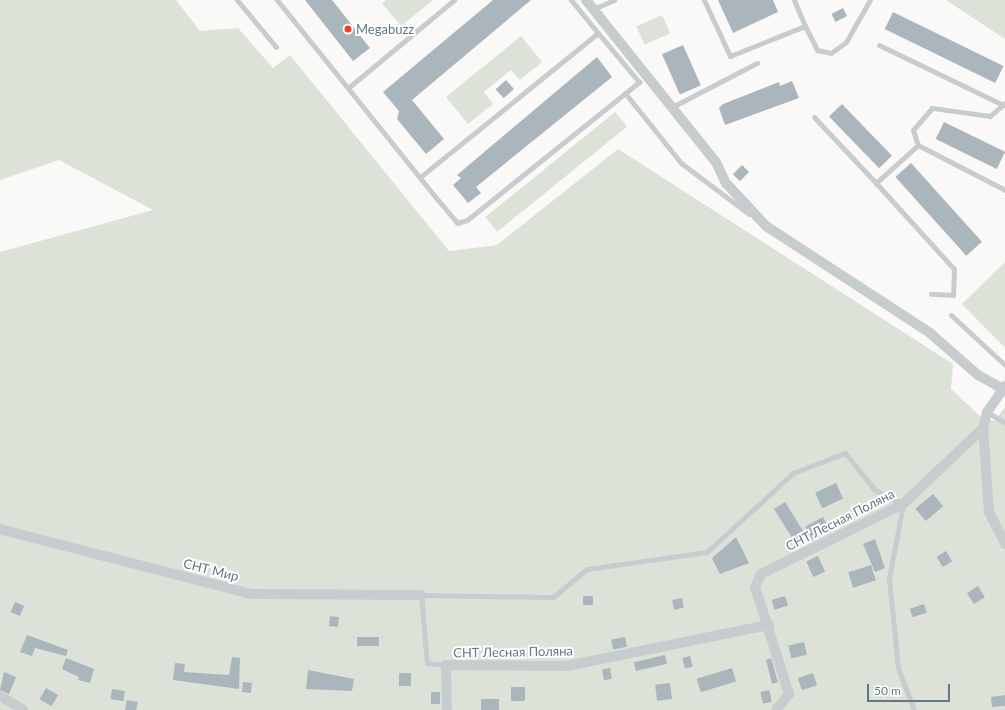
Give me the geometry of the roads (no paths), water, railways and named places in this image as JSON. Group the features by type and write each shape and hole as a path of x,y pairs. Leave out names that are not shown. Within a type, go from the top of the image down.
{"street":[{"path":"586,0 716,162 726,183 766,226 930,333 978,375 1004,387 987,412 983,428 989,512 1005,544"},
{"name":"СНТ Лесная Поляна","path":"776,710 789,694 756,586 761,574 903,504 983,428"},
{"name":"СНТ Мир","path":"0,529 252,594 421,595"},
{"name":"СНТ Лесная Поляна","path":"446,665 567,666 769,625"},
{"path":"446,665 448,710"},
{"path":"0,696 23,710"}],"lane":[{"path":"237,0 276,47"},
{"path":"277,0 457,223 467,220 639,82 571,0"},
{"path":"348,88 454,0"},
{"path":"593,9 614,0"},
{"path":"704,0 730,56 805,26"},
{"path":"794,0 817,50 831,53 846,42 870,0"},
{"path":"420,177 598,33"},
{"path":"879,45 1004,104 990,116 932,108 913,130 918,145 1005,190"},
{"path":"672,107 757,63"},
{"path":"625,93 681,163 766,226"},
{"path":"814,117 954,268 953,296 931,294"},
{"path":"876,183 918,145"},
{"path":"951,315 1005,365"},
{"path":"987,412 1005,423"},
{"path":"446,665 427,663 421,595 553,597 586,569 707,552 793,473 845,453 875,490 903,504 889,578 898,668 914,710"}],"place":[{"name":"Megabuzz","path":"348,29"}]}
